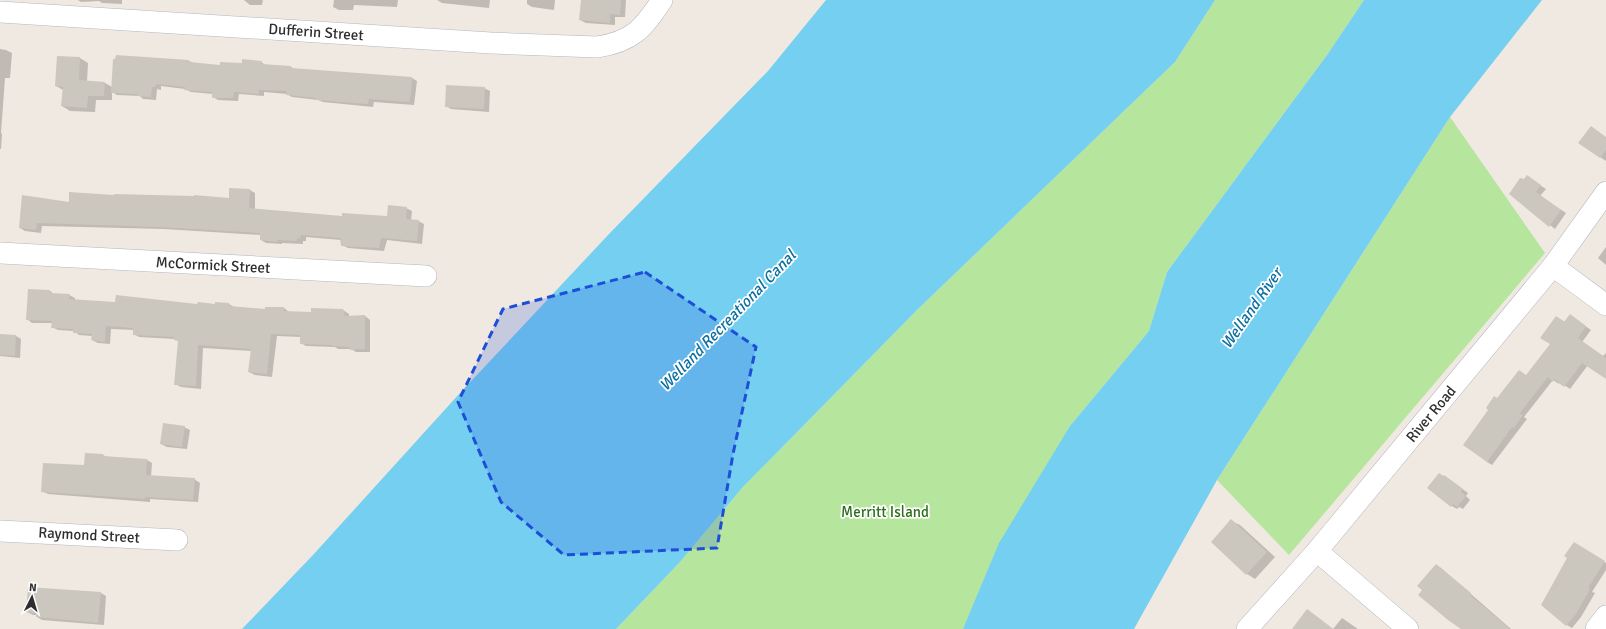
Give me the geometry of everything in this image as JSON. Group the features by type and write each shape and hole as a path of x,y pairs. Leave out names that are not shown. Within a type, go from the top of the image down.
{"street":[{"name":"Dufferin Street","path":"0,12 538,45 597,47 609,46 630,38 648,22 662,0"},
{"name":"River Road","path":"1248,629 1317,551 1553,266 1606,192"},
{"name":"McCormick Street","path":"0,253 426,276"},
{"path":"1553,266 1606,305"},
{"name":"Raymond Street","path":"0,531 178,540"},
{"path":"1317,551 1408,629"},
{"path":"1596,629 1606,616"}],"highlighted area":[{"path":"645,272 756,347 733,454 717,548 564,555 501,502 458,402 503,309"}],"green space":[{"name":"Merritt Island","path":"1215,0 1364,0 1327,55 1167,272 1149,331 1070,426 963,629 616,629 680,562 742,488 917,310 1175,62"},
{"path":"1450,117 1545,253 1289,555 1217,480"}],"water":[{"name":"Welland Recreational Canal","path":"826,0 1215,0 1175,62 917,310 742,488 680,562 616,629 242,629 313,555 460,393 609,234 768,71"},
{"name":"Welland River","path":"1364,0 1542,0 1450,117 1217,480 1134,629 963,629 999,543 1070,426 1149,331 1167,272 1327,55"}],"building":[{"path":"581,0 621,0 620,15 610,14 610,23 579,20"},
{"path":"116,55 189,60 189,62 220,65 220,62 242,63 242,59 262,61 261,64 291,66 291,68 412,77 411,94 409,102 369,99 368,104 316,100 316,98 286,95 286,91 259,90 259,94 234,92 233,98 212,98 212,92 184,90 185,87 156,84 155,87 152,87 151,97 137,96 137,94 111,93 113,59 115,59"},
{"path":"57,56 80,57 79,80 105,82 104,96 88,96 87,108 61,106 63,87 55,86"},
{"path":"446,85 485,87 484,109 445,107"},
{"path":"1591,126 1606,137 1606,150 1600,158 1578,143"},
{"path":"1527,175 1541,185 1536,192 1561,210 1549,227 1509,194 1520,178 1524,179"},
{"path":"229,188 250,189 249,208 342,216 342,213 387,216 388,205 407,207 406,219 419,220 417,241 381,238 379,248 341,246 340,238 301,235 300,239 297,238 297,241 277,240 277,242 260,240 260,233 158,227 37,223 36,230 19,228 22,195 69,202 69,192 114,195 194,195 229,198"},
{"path":"28,289 50,290 50,293 70,294 69,299 115,302 116,295 197,304 198,302 215,304 215,302 229,303 229,306 265,309 265,307 284,307 284,311 311,312 311,308 343,309 345,316 365,315 365,349 350,350 350,347 300,344 300,335 271,334 267,374 248,372 251,349 198,345 196,386 174,385 178,341 174,340 174,337 133,335 133,328 106,326 105,342 91,340 92,334 73,333 73,329 51,328 52,321 26,320"},
{"path":"1570,314 1586,326 1578,338 1606,358 1606,379 1582,363 1564,387 1554,379 1553,382 1548,377 1519,414 1523,415 1514,428 1512,427 1487,462 1463,445 1488,410 1486,408 1494,396 1497,398 1519,370 1526,375 1550,344 1540,338 1556,316 1564,322"},
{"path":"0,334 16,335 15,356 0,355"},
{"path":"163,423 185,426 182,447 160,444"},
{"path":"85,453 103,454 103,456 147,459 146,475 195,478 193,500 145,497 145,499 41,492 43,463 84,465"},
{"path":"1439,473 1463,489 1461,492 1466,496 1457,507 1453,504 1451,507 1427,488"},
{"path":"1231,519 1267,552 1246,575 1211,542"},
{"path":"1574,542 1605,561 1588,588 1590,589 1576,614 1566,626 1541,605 1567,558 1564,556"},
{"path":"1436,564 1471,593 1470,595 1510,629 1461,629 1418,595 1422,590 1417,586"},
{"path":"28,587 101,592 98,623 36,617 36,613 26,612"},
{"path":"1307,609 1333,629 1292,629"}]}
